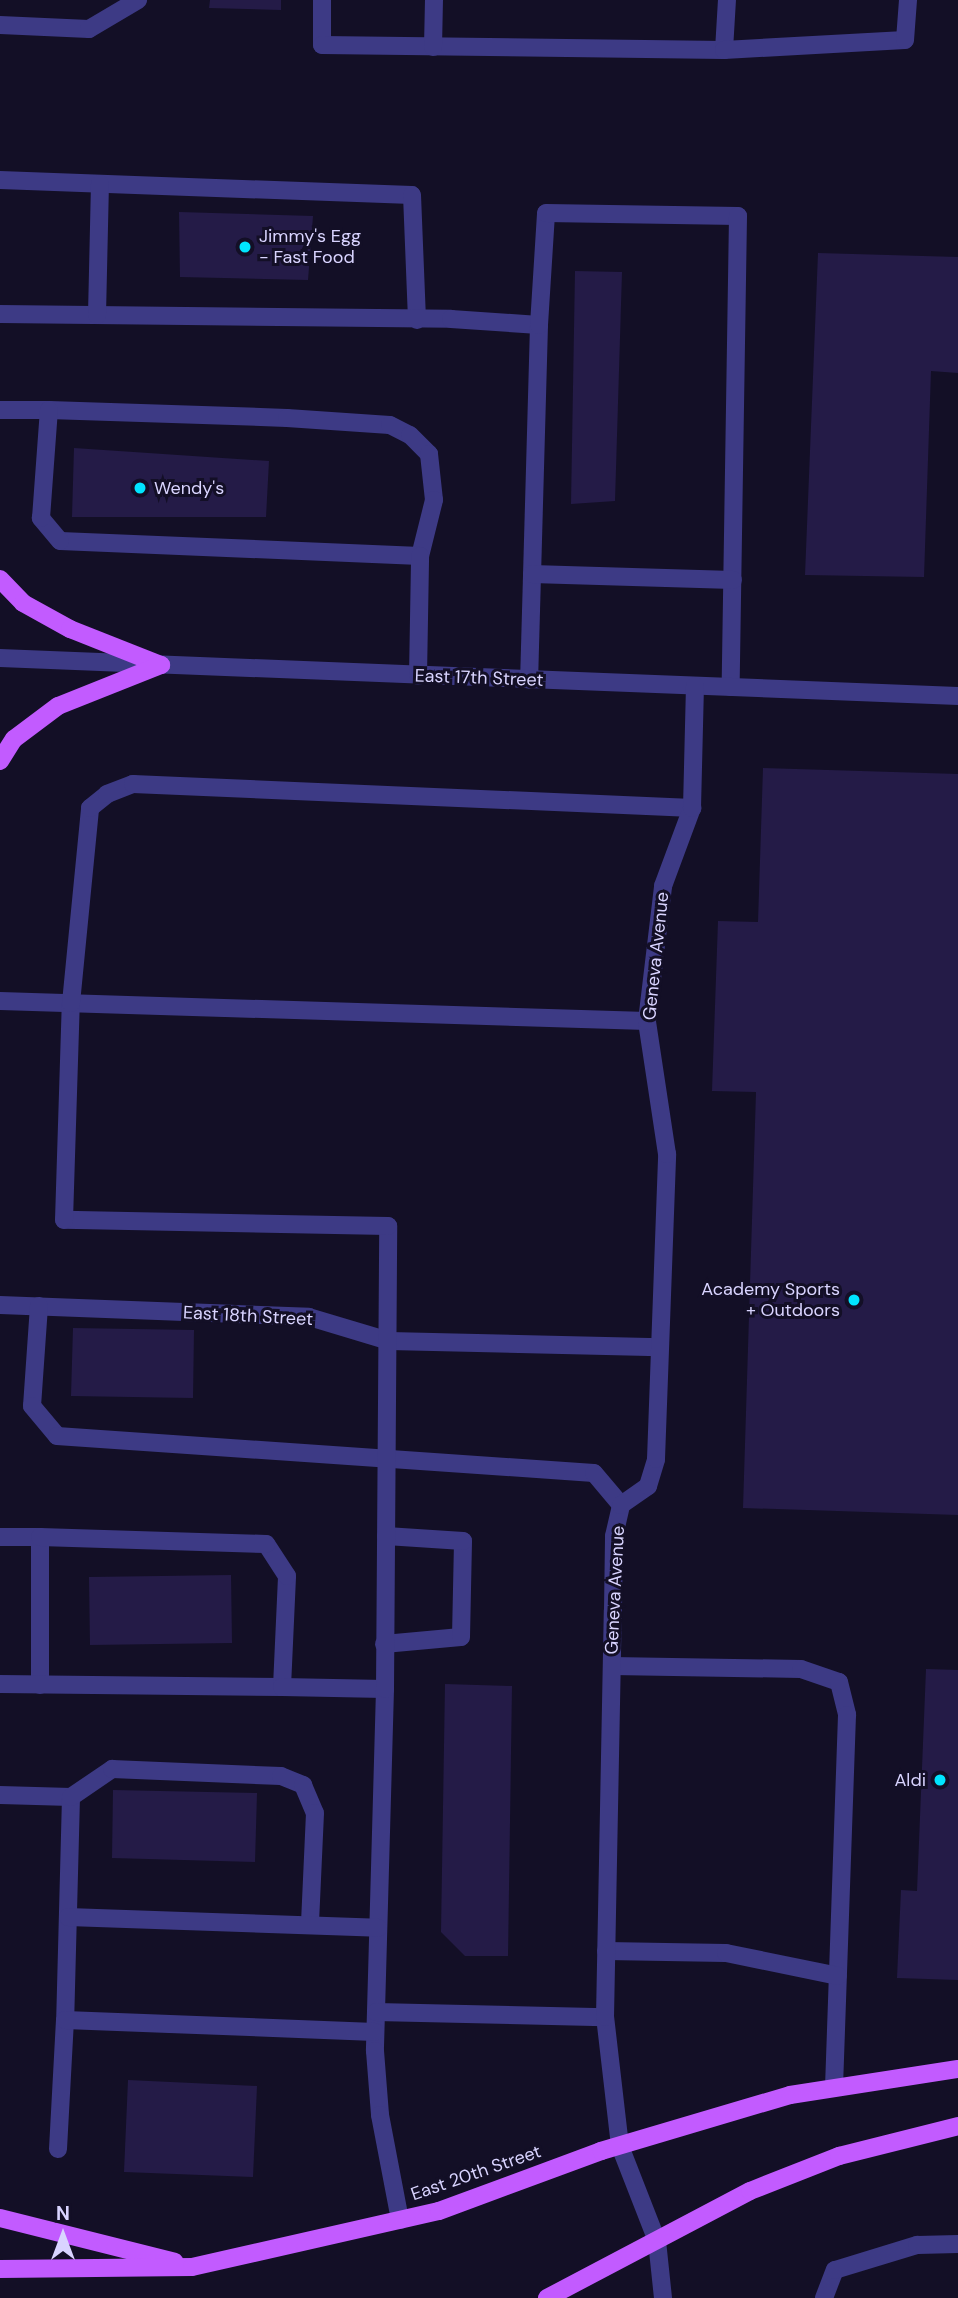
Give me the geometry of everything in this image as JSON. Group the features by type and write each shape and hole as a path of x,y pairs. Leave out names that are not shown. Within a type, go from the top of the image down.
{"main road":[{"path":"0,579 23,603 69,629 161,665"},
{"path":"0,761 14,739 58,706 161,665"},
{"name":"East 20th Street","path":"0,2269 192,2267 439,2211 620,2146 790,2095 958,2069"},
{"path":"547,2298 750,2191 839,2155 958,2126"},
{"path":"0,2218 94,2238 192,2267"}],"street":[{"path":"0,25 89,29 138,0"},
{"path":"322,0 322,45 724,50 905,40 908,0"},
{"path":"433,47 434,0"},
{"path":"724,50 727,0"},
{"path":"0,180 412,195 417,320"},
{"path":"97,316 100,184"},
{"path":"529,680 539,325 545,213 738,216 731,687"},
{"path":"0,314 417,320 539,325"},
{"path":"0,411 390,425 429,454 434,500 420,556 418,676"},
{"path":"49,411 41,518 60,541 420,556"},
{"path":"532,574 733,580"},
{"name":"East 17th Street","path":"0,658 958,696"},
{"name":"Geneva Avenue","path":"663,2298 657,2241 620,2146 605,2017 614,1536 621,1505 648,1486 656,1458 667,1154 647,1021 663,886 692,808 695,686"},
{"path":"400,2220 380,2115 376,2032 385,1689 388,1226 64,1220 71,1003 90,808 107,793 133,784 692,808"},
{"path":"0,1001 647,1021"},
{"name":"East 18th Street","path":"0,1305 309,1317 389,1341 660,1348"},
{"path":"39,1306 32,1406 57,1436 594,1473 621,1505"},
{"path":"0,1536 266,1544 286,1576 282,1687"},
{"path":"384,1644 461,1637 463,1541 386,1536"},
{"path":"40,1538 40,1685"},
{"path":"612,1666 801,1669 839,1682 847,1715 834,2088"},
{"path":"0,1684 385,1689"},
{"path":"0,1795 72,1797 111,1769 281,1776 303,1785 315,1813 310,1926"},
{"path":"58,2149 72,1797"},
{"path":"68,1917 378,1928"},
{"path":"606,1951 726,1953 838,1976"},
{"path":"376,2012 605,2017"},
{"path":"65,2020 376,2032"},
{"path":"824,2298 835,2270 917,2245 958,2244"}],"building":[{"path":"210,0 281,0 281,10 209,8"},
{"name":"Jimmy's Egg - Fast Food","path":"179,212 313,216 308,280 180,277"},
{"path":"818,253 958,257 958,373 931,371 924,577 805,575"},
{"path":"575,271 622,272 615,501 571,504"},
{"path":"74,448 269,461 266,517 72,517"},
{"name":"Academy Sports + Outdoors","path":"763,768 958,774 958,1515 743,1508 756,1092 712,1091 718,921 758,922"},
{"path":"73,1328 194,1330 193,1398 71,1396"},
{"path":"231,1575 232,1643 90,1645 89,1577"},
{"name":"Aldi","path":"926,1669 958,1670 958,1980 897,1978 901,1890 917,1891"},
{"path":"445,1684 512,1686 508,1956 465,1956 441,1932"},
{"path":"113,1790 257,1793 255,1862 112,1858"},
{"path":"128,2080 257,2086 253,2177 124,2172"}],"place":[{"name":"Jimmy's Egg - Fast Food","path":"245,247"},
{"name":"Wendy's","path":"140,488"},
{"name":"Academy Sports + Outdoors","path":"854,1300"},
{"name":"Aldi","path":"940,1780"}]}
